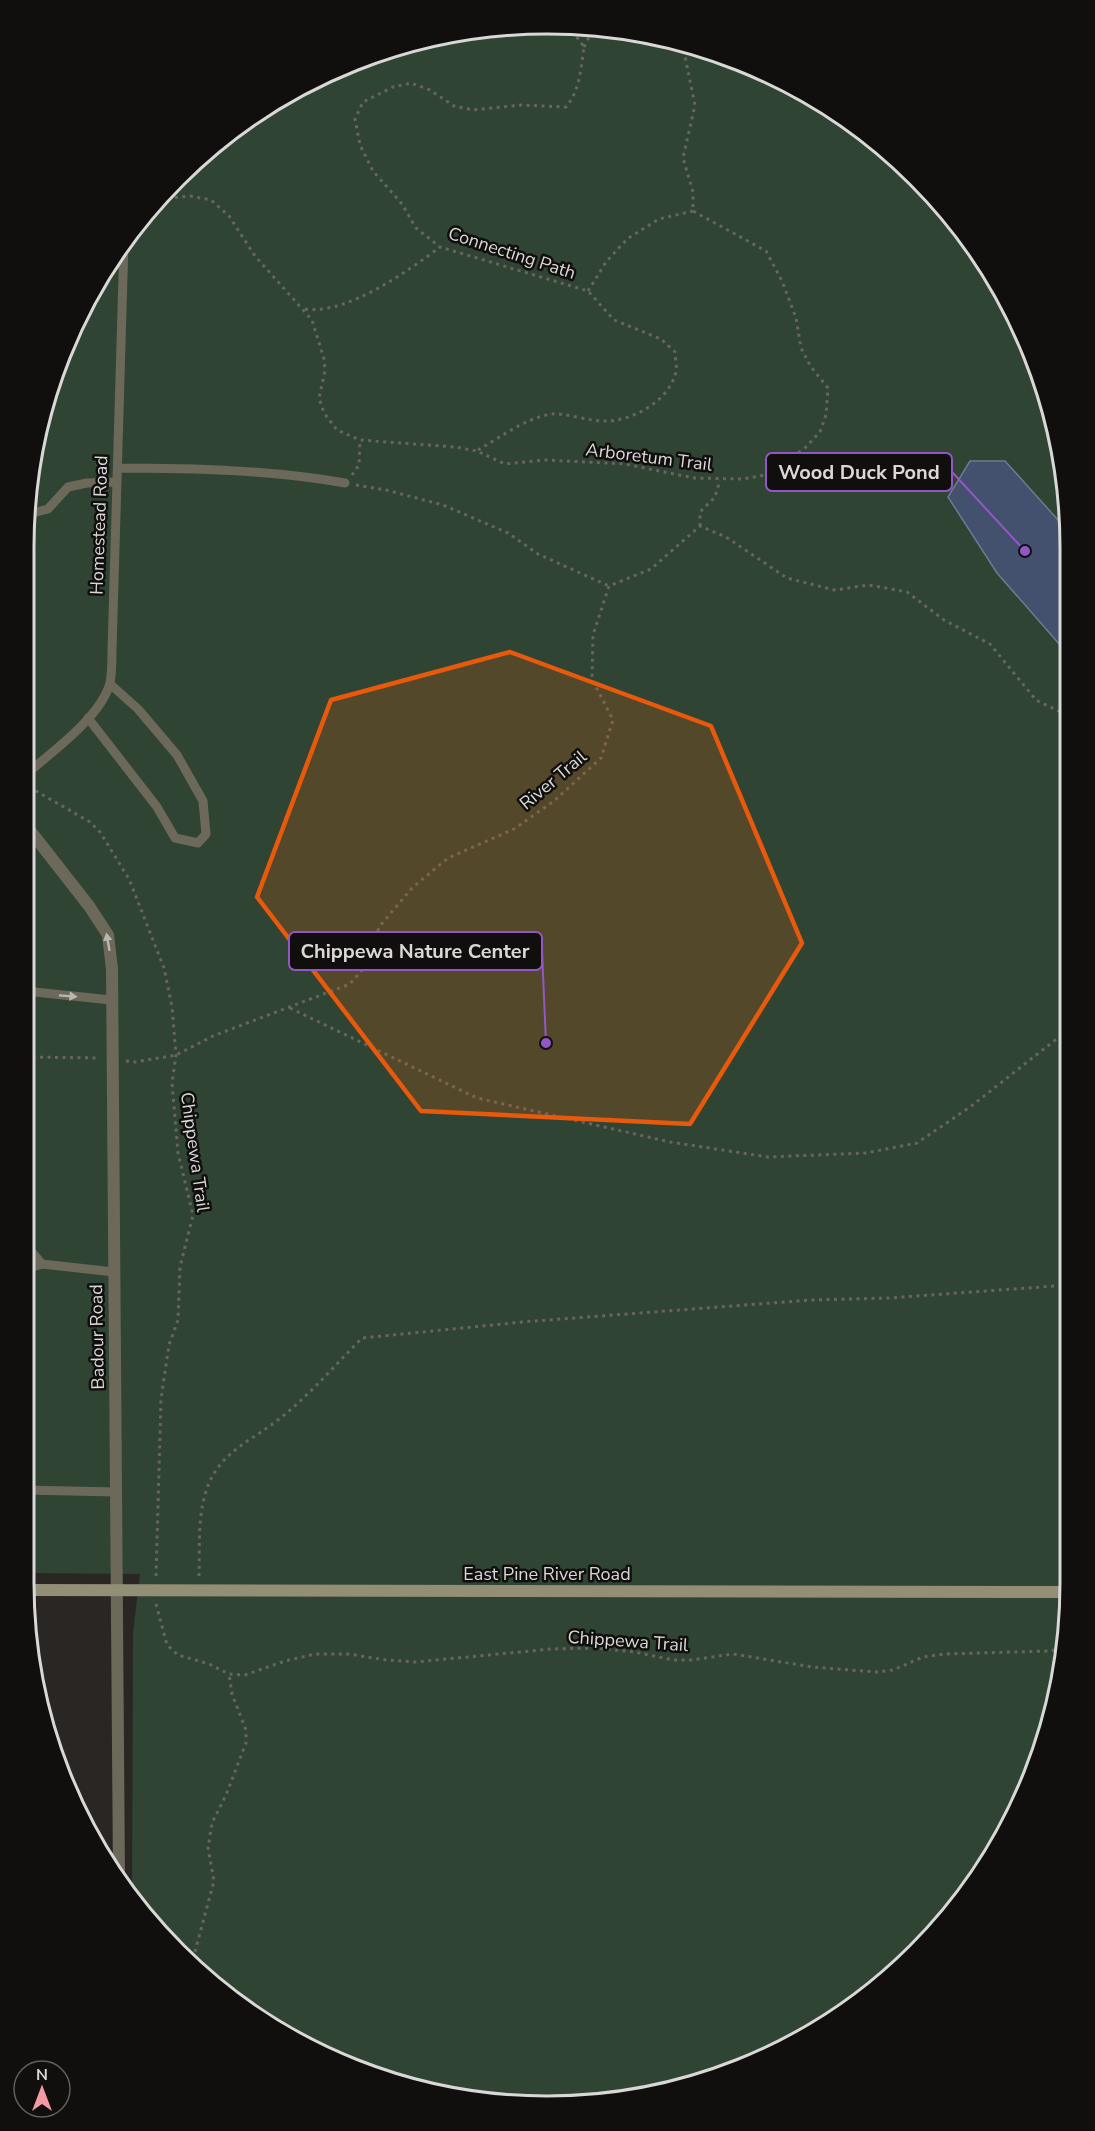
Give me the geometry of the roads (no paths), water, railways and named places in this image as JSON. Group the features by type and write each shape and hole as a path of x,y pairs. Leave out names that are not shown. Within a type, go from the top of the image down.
{"street":[{"name":"Badour Road","path":"34,836 108,934 112,969 119,1866"},
{"name":"East Pine River Road","path":"34,1590 1060,1592"}],"lane":[{"name":"Homestead Road","path":"34,768 75,734 96,709 110,684 123,259"},
{"path":"117,468 208,468 296,475 345,483"},
{"path":"36,512 48,508 68,488 87,483 117,482"},
{"path":"88,718 157,807 175,838 198,843 206,834 203,801 177,755 138,709 110,684"},
{"path":"34,992 111,1000"},
{"path":"34,1255 42,1264"},
{"path":"34,1267 42,1264 114,1272"},
{"path":"34,1490 116,1492"}],"water":[{"path":"970,461 1005,461 1059,521 1060,645 997,573 948,497"}],"place":[{"name":"Wood Duck Pond","path":"1025,551"},
{"name":"Chippewa Nature Center","path":"546,1043"}]}
